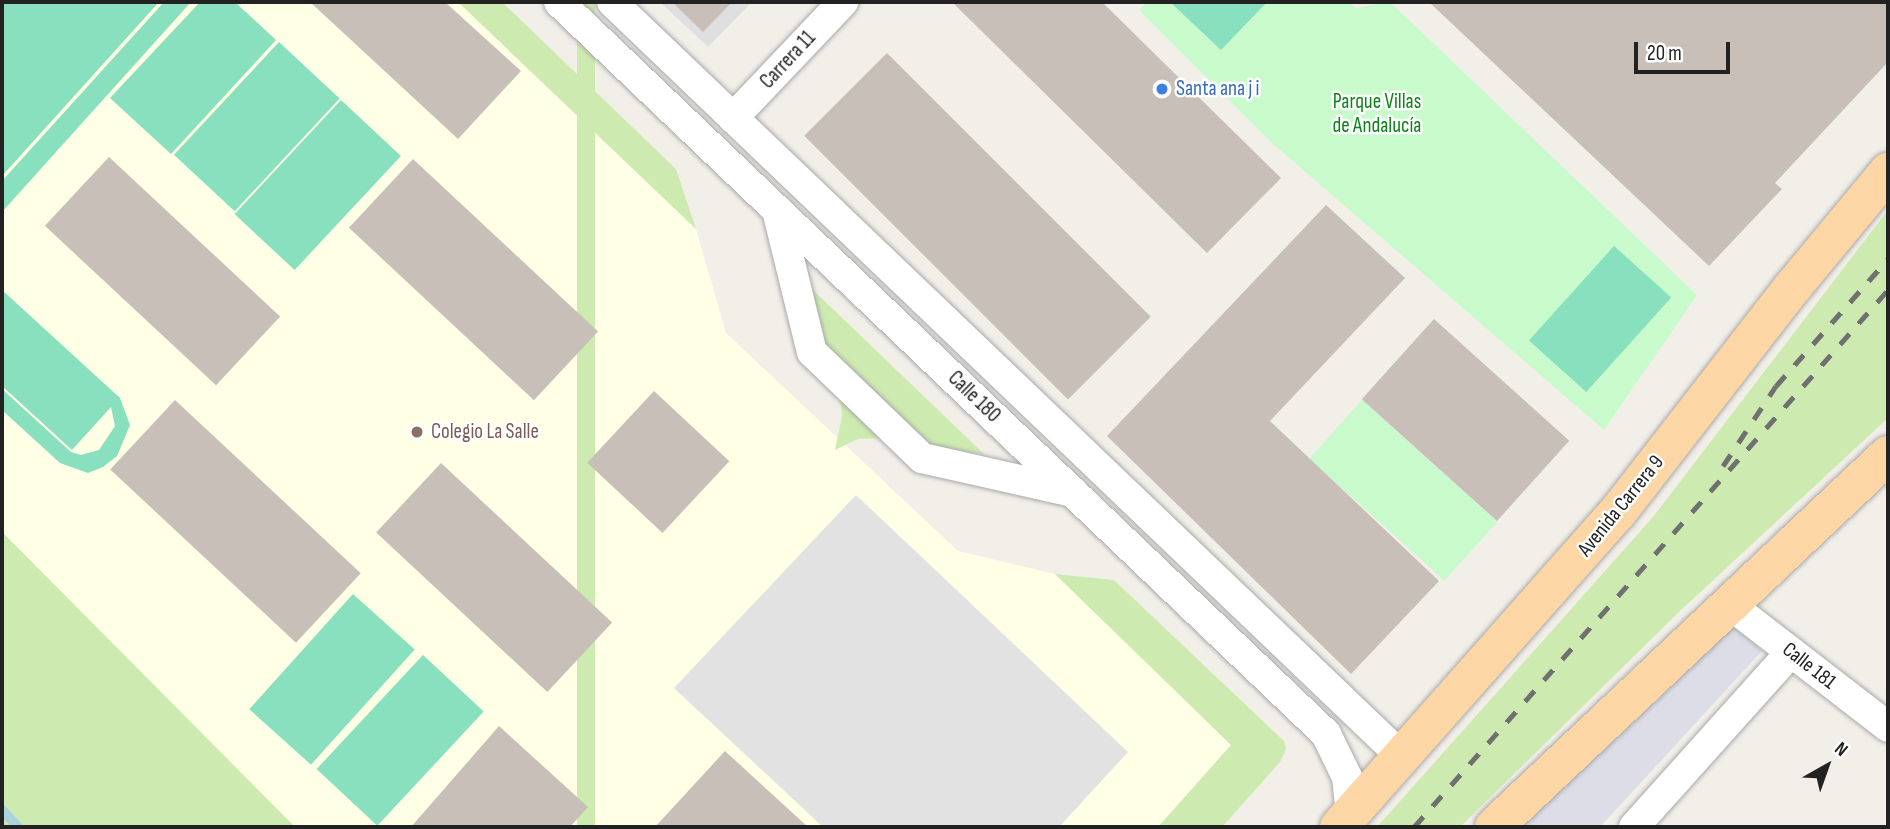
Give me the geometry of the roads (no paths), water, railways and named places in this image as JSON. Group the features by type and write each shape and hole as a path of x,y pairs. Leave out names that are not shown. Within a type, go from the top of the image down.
{"main road":[{"name":"Avenida Carrera 9","path":"1345,821 1618,512 1792,288 1888,173"},
{"path":"1495,827 1888,455"}],"street":[{"name":"Calle 180","path":"559,2 1326,734 1347,777 1345,821"},
{"name":"Calle 180","path":"612,2 1402,757"},
{"name":"Carrera 11","path":"733,118 843,2"},
{"path":"777,210 812,352 922,458 1073,492"},
{"name":"Calle 181","path":"1729,604 1888,727"},
{"path":"1634,827 1791,652"}],"waterway":[{"path":"2,810 18,827"}],"railway":[{"path":"1723,466 1776,386 1888,259"},
{"path":"1414,827 1888,290"}],"place":[{"name":"Santa ana j i","path":"1162,89"},
{"name":"Colegio La Salle","path":"417,432"}],"park label":[{"name":"Parque Villas de Andalucía","path":"1377,114"}]}
